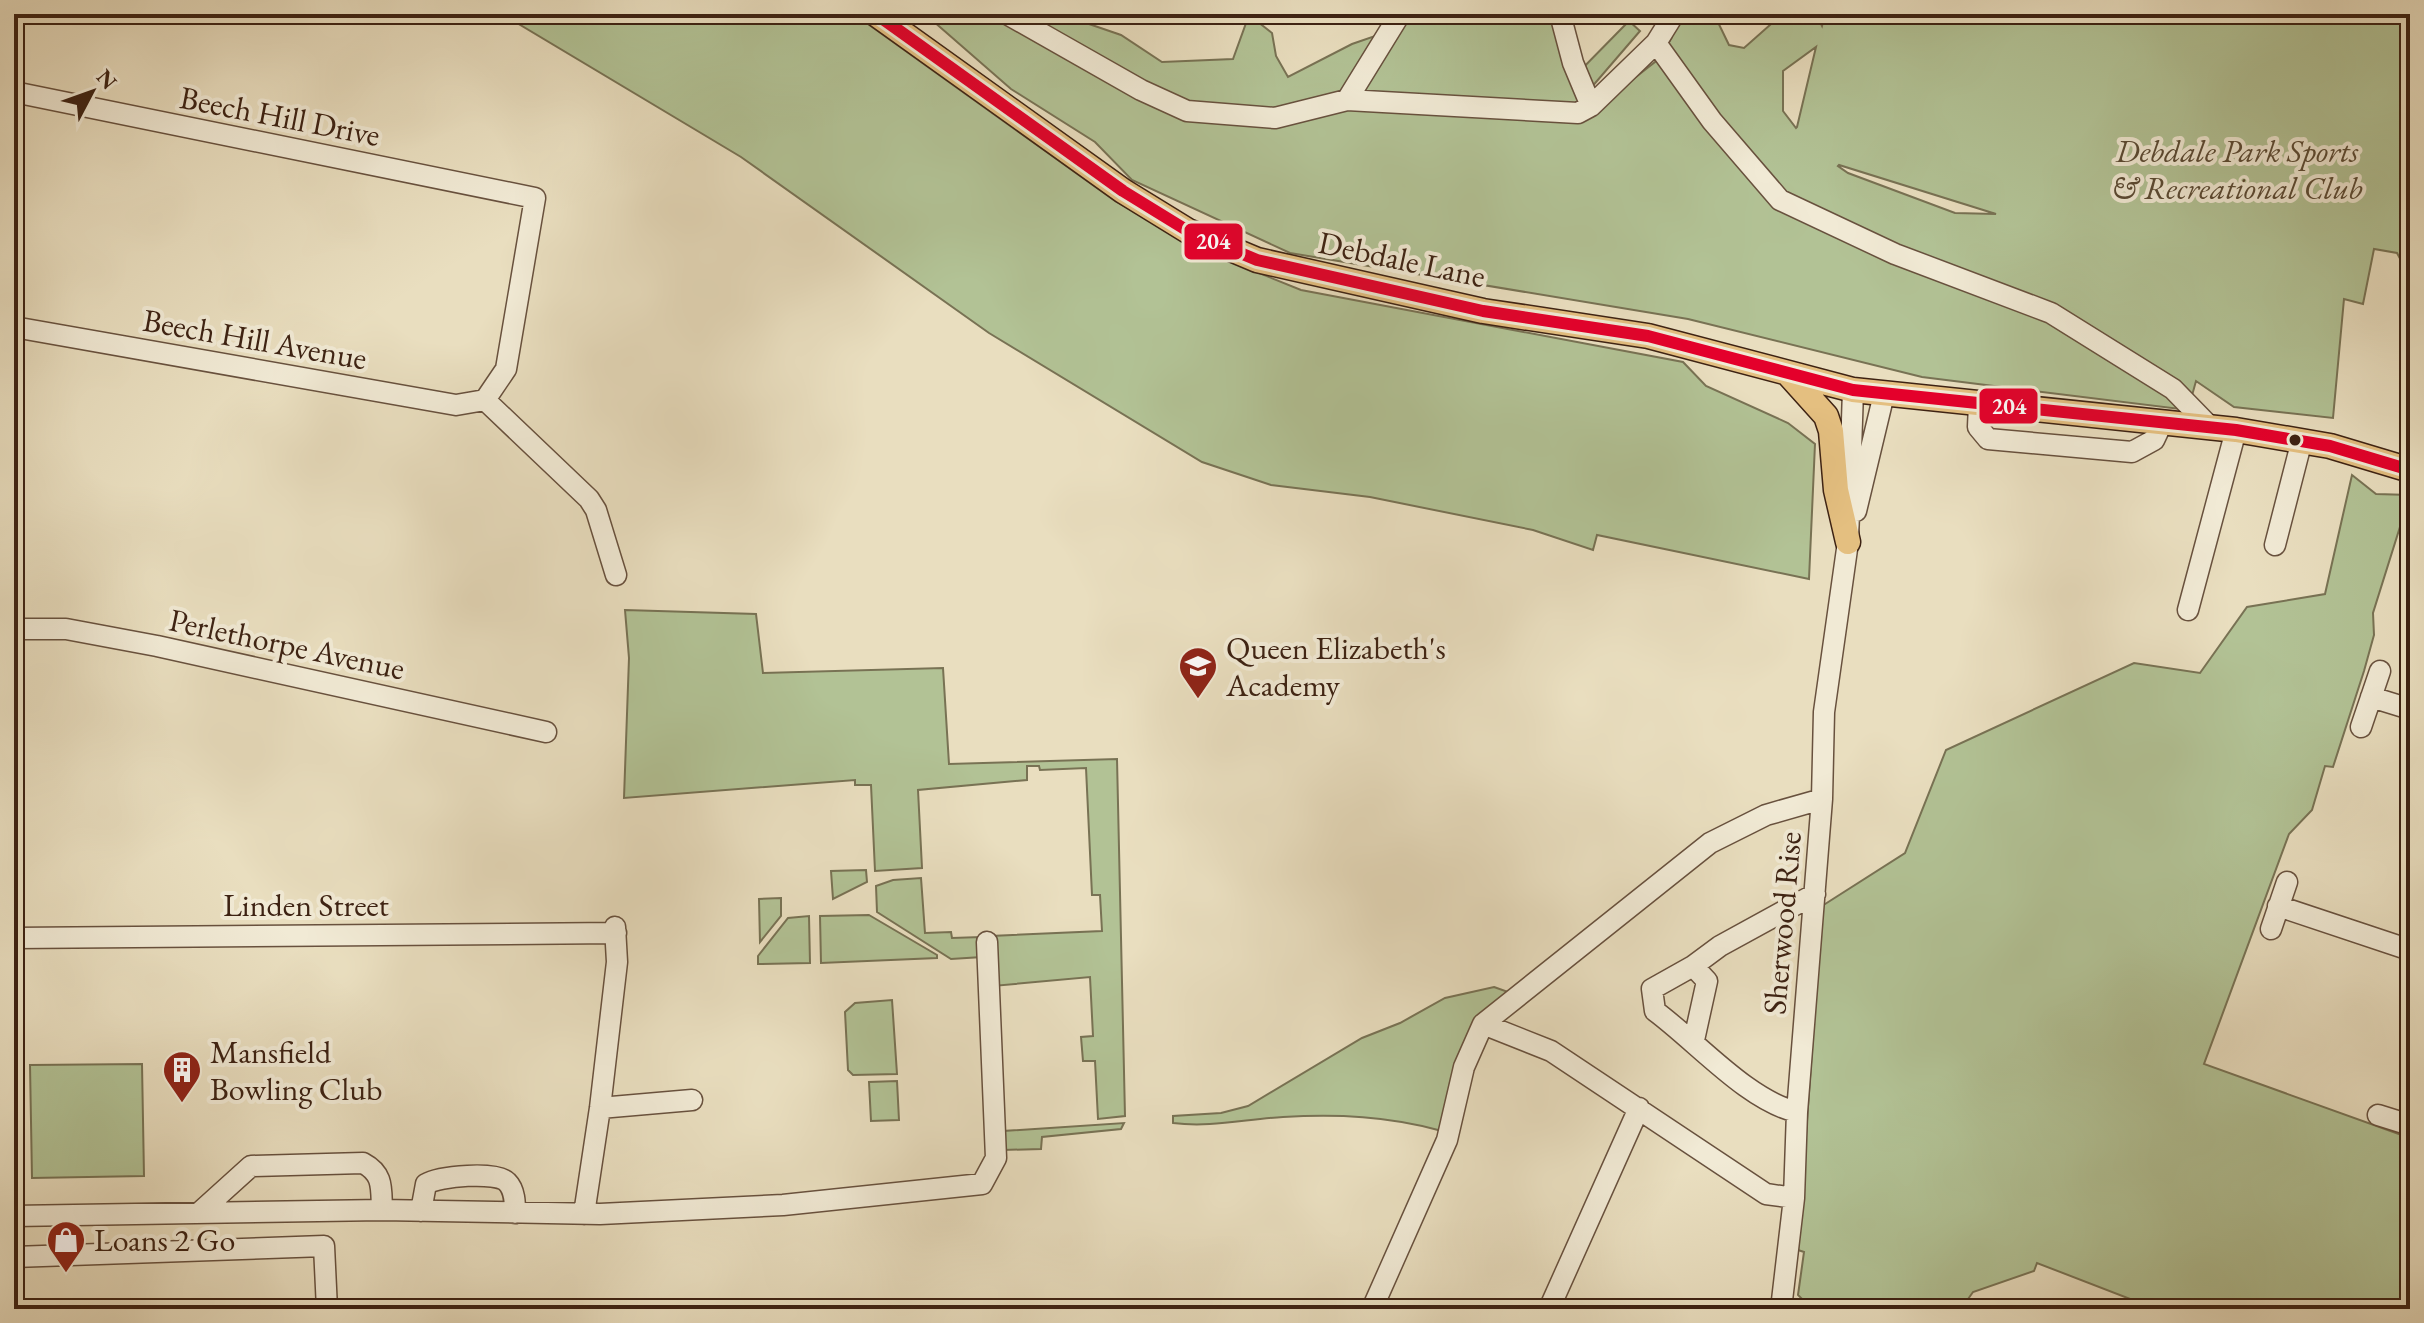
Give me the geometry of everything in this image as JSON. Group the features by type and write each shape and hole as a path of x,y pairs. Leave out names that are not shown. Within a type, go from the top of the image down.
{"main road":[{"name":"Debdale Lane","path":"876,14 1123,191 1188,231 1257,260 1483,311 1648,336 1853,390 2302,440 2410,470"},
{"path":"1789,374 1826,416 1831,431 1836,490 1848,542"}],"street":[{"path":"1007,14 1141,90 1187,111 1275,118 1347,100 1578,113 1591,106 1656,43 1674,14"},
{"path":"1347,100 1400,14"},
{"path":"1560,14 1573,63 1591,106"},
{"path":"1656,43 1712,121 1780,200 1895,254 2051,313 2173,389 2224,430 2188,610"},
{"name":"Beech Hill Drive","path":"14,92 535,198 506,369 485,400"},
{"name":"Beech Hill Avenue","path":"14,327 456,405 485,400"},
{"name":"Sherwood Rise","path":"1848,542 1853,390"},
{"name":"Sherwood Rise","path":"1781,1309 1794,1198 1797,1112 1822,799 1824,712 1848,542 1884,394"},
{"path":"485,400 596,510 616,575"},
{"path":"1979,404 1978,427 1988,439 2132,452 2154,440 2162,423"},
{"path":"2275,545 2302,440"},
{"name":"Perlethorpe Avenue","path":"14,629 66,629 157,646 546,732"},
{"path":"2361,727 2380,671"},
{"path":"2371,697 2410,709"},
{"path":"1372,1309 1447,1140 1464,1067 1483,1024 1710,843 1766,815 1822,799"},
{"path":"2271,929 2287,882"},
{"path":"1797,1112 1779,1108 1714,1062 1694,1040 1655,1011 1652,989 1693,966 1720,946 1815,894"},
{"path":"2278,906 2410,950"},
{"name":"Linden Street","path":"14,938 610,931 617,962 600,1108"},
{"path":"14,1216 382,1210 584,1214 783,1205 982,1184 996,1158 987,942"},
{"path":"1693,966 1707,981 1694,1040"},
{"path":"1483,1024 1551,1051 1766,1194 1794,1198"},
{"path":"584,1214 600,1108 692,1100"},
{"path":"1549,1309 1639,1108"},
{"path":"2378,1115 2410,1125"},
{"path":"199,1213 251,1166 349,1163 363,1163 374,1169 381,1180 382,1210"},
{"path":"893,1173 894,1194"},
{"path":"421,1211 426,1184 435,1178 496,1176 506,1180 512,1188 515,1213"},
{"path":"14,1257 324,1246 327,1309"}],"green space":[{"path":"502,14 854,14 1115,201 1202,250 1301,290 1683,362 1706,386 1788,423 1815,444 1809,579 1597,535 1593,550 1533,530 1370,497 1271,485 1202,462 989,333 741,157"},
{"name":"Debdale Park Sports & Recreational Club","path":"925,14 1060,14 1121,35 1162,62 1233,59 1249,15 1272,33 1276,56 1288,77 1352,44 1387,32 1404,14 1544,14 1561,26 1572,79 1629,21 1640,31 1584,96 1600,105 1660,58 1672,37 1656,14 1714,14 1729,45 1744,48 1779,17 1816,14 1822,26 1825,14 2410,14 2410,267 2404,266 2397,253 2374,249 2363,304 2344,299 2333,418 2234,407 2196,381 2188,410 1922,377 1688,319 1290,253 1132,180 1095,142 1011,89","holes":["1816,47 1797,127 1796,128 1783,111 1783,71","1839,165 1996,214 1955,213 1848,173"]},
{"path":"2352,475 2376,494 2410,495 2373,613 2374,635 2364,671 2333,767 2325,766 2312,810 2289,834 2204,1064 2410,1138 2410,1309 2156,1309 2037,1263 2034,1271 1973,1292 1961,1309 1812,1309 1798,1295 1804,1252 1798,1250 1822,906 1905,853 1946,750 2134,663 2200,673 2247,607 2325,594"},
{"path":"625,610 756,614 763,673 943,668 949,764 1117,759 1125,1116 1098,1119 1095,1061 1083,1061 1081,1037 1093,1036 1090,977 993,986 991,936 1102,931 1100,895 1092,895 1086,768 1040,770 1039,766 1027,766 1027,780 918,790 922,868 875,871 871,785 855,785 855,780 624,798 629,658"},
{"path":"866,870 867,882 833,899 831,871"},
{"path":"921,878 925,933 951,932 952,938 981,937 982,957 951,959 877,912 876,886 893,880"},
{"path":"781,898 781,916 760,942 759,899"},
{"path":"869,915 937,955 937,958 821,963 820,916"},
{"path":"809,916 810,963 758,964 758,956 788,918"},
{"path":"1494,987 1511,993 1480,1018 1442,1131 1383,1119 1343,1116 1173,1123 1173,1116 1221,1113 1248,1106 1362,1038 1400,1023 1445,998"},
{"path":"892,1000 897,1074 853,1075 848,1070 845,1012 855,1003"},
{"path":"142,1064 144,1176 32,1178 30,1065"},
{"path":"897,1081 899,1120 871,1121 869,1082"},
{"path":"1124,1123 1121,1129 1042,1137 1041,1149 1003,1150 1003,1131"}],"transit line":[{"name":"204","path":"876,14 1123,191 1188,231 1257,260 1483,311 1648,336 1853,390 2236,430 2330,446 2410,470"}],"place":[{"name":"Queen Elizabeth's Academy","path":"1198,700"},
{"name":"Mansfield Bowling Club","path":"182,1104"},
{"name":"Loans 2 Go","path":"66,1274"}]}
